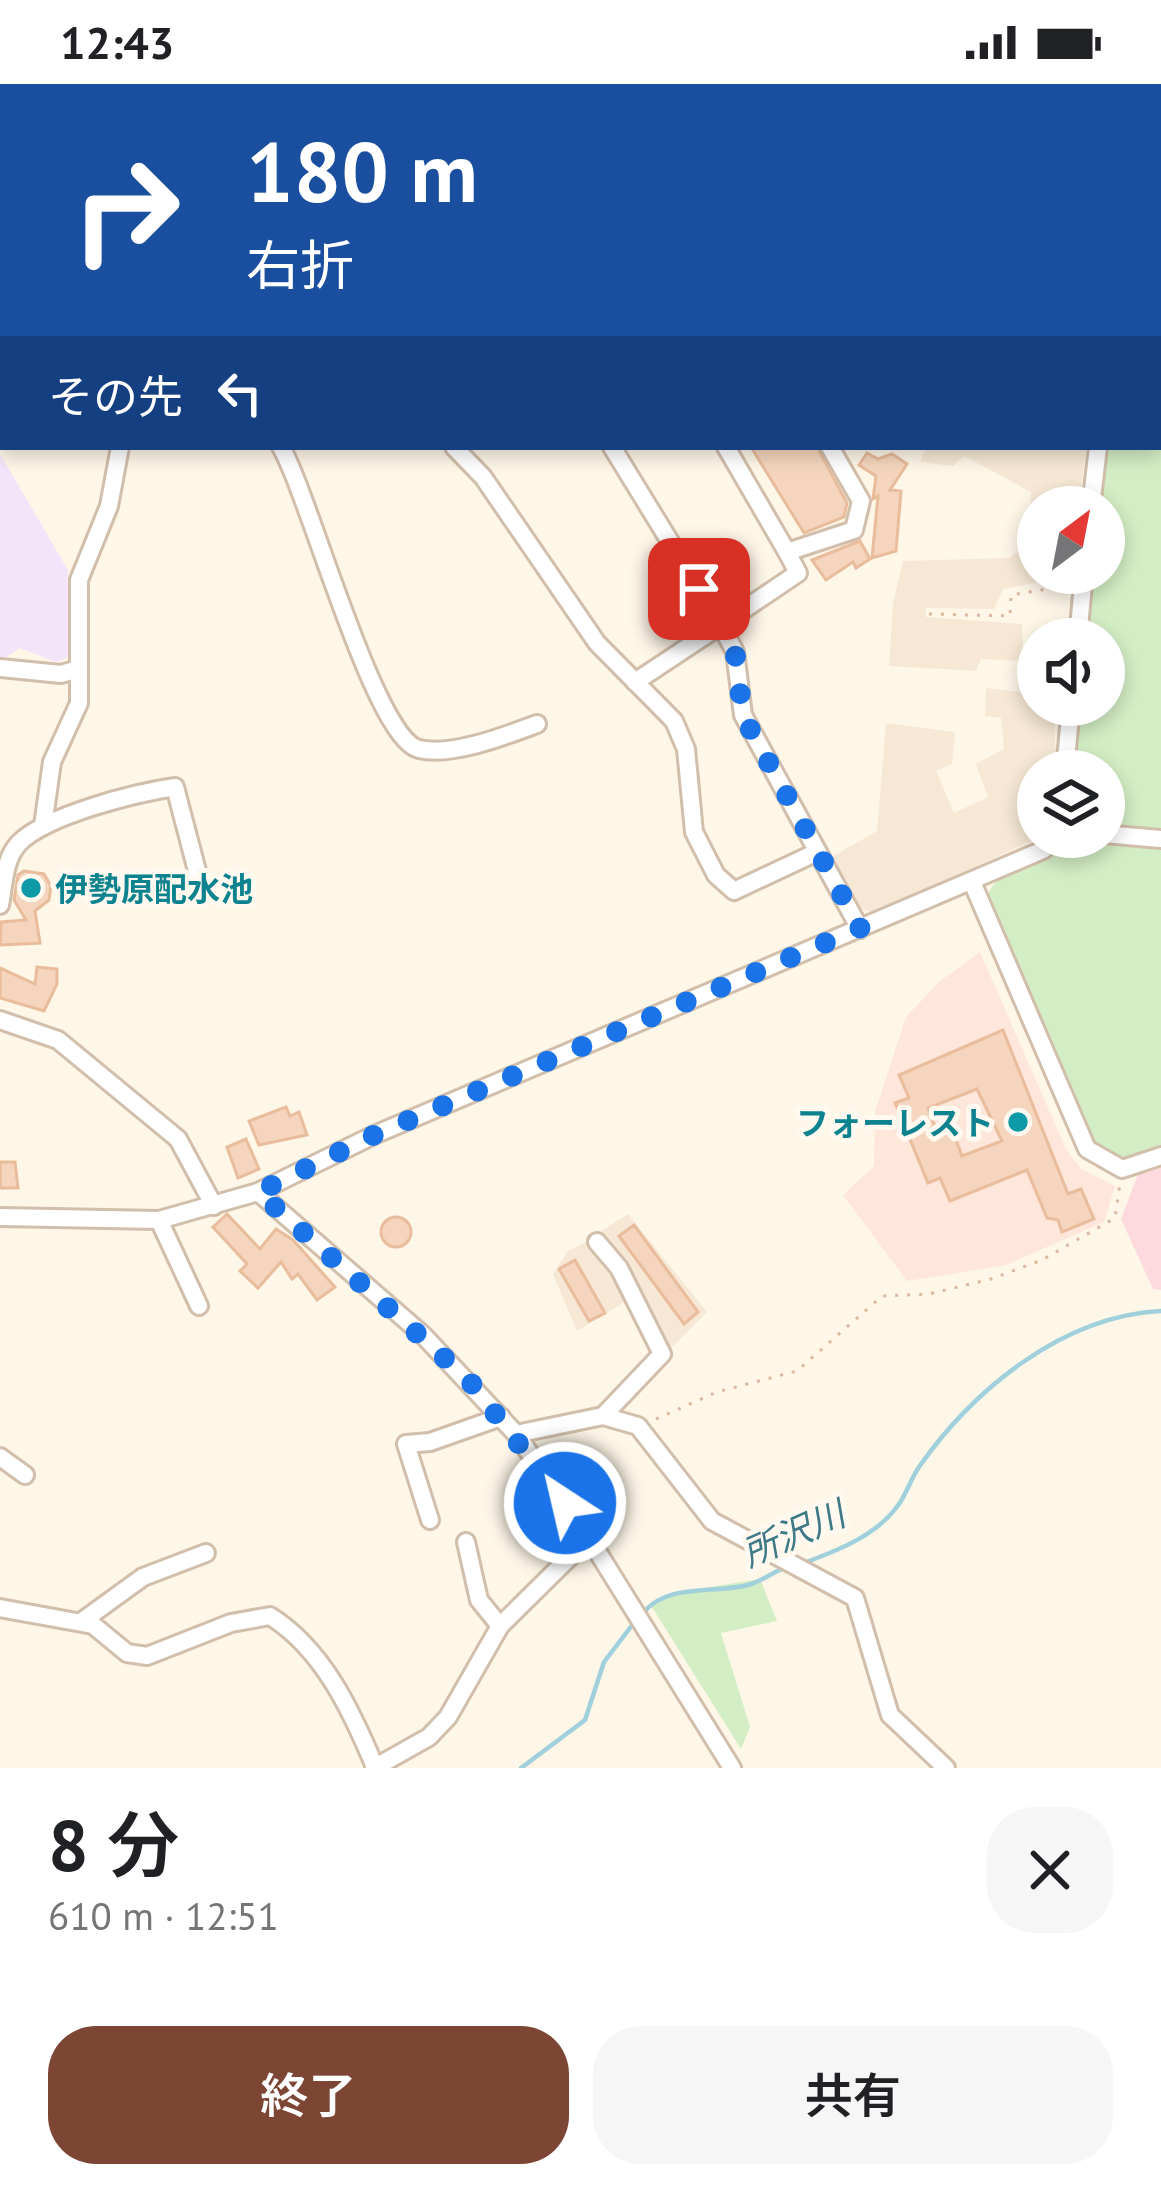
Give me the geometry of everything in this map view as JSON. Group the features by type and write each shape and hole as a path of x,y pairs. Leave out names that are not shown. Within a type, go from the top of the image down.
{"street":[{"path":"44,826 52,762 79,703 79,580 109,506 120,450"},
{"path":"283,450 301,481 367,674 404,740 420,749 484,743 537,724"},
{"path":"457,450 483,477 597,643 674,721 686,749 690,818 716,875 734,891 815,853"},
{"path":"614,450 735,652 743,716 860,928"},
{"path":"635,682 767,589 798,573 729,450"},
{"path":"787,552 854,530 861,501 832,450"},
{"path":"1093,486 1098,450"},
{"path":"0,668 61,674 78,669"},
{"path":"0,905 7,864 17,845 44,826 82,815 118,796 175,787 202,890"},
{"path":"1125,836 1161,839"},
{"path":"0,1217 159,1220 258,1192 374,1135 860,928 1042,858"},
{"path":"972,882 1088,1149 1122,1169 1161,1156"},
{"path":"0,1020 58,1040 178,1139 214,1206"},
{"path":"258,1192 423,1335 516,1434 589,1538 732,1768"},
{"path":"159,1220 199,1306"},
{"path":"597,1242 619,1268 662,1354 603,1416"},
{"path":"516,1434 603,1416 638,1426 712,1521 856,1598 890,1715 946,1768"},
{"path":"430,1520 406,1444 430,1442 501,1417"},
{"path":"0,1457 25,1475"},
{"path":"0,1608 94,1625 127,1653 147,1656 231,1623 270,1616 292,1629 316,1658 356,1720 375,1768 429,1737 448,1717 500,1626 589,1538"},
{"path":"466,1542 479,1600 500,1626"},
{"path":"81,1622 143,1577 206,1553"}],"path":[{"path":"929,614 1010,616 1012,596 1021,594"},
{"path":"638,1426 717,1392 797,1371 882,1296 929,1294 991,1279 1083,1238 1115,1218 1122,1169"}],"shaded area":[{"path":"925,450 1086,450 1081,486 1020,486 964,456 953,466 920,462"},
{"path":"0,454 68,570 69,618 81,641 74,655 56,662 20,648 0,661"},
{"path":"1017,552 1017,586 1003,589 994,609 926,608 926,617 1017,624 1017,661 981,659 976,671 889,666 893,604 903,561 1009,558"},
{"path":"986,688 1017,692 1017,726 1055,726 1055,750 1017,750 1017,848 874,913 856,907 830,858 877,831 886,723 955,732 952,764 936,771 954,813 988,797 976,764 1004,749 1001,718 985,716"},
{"path":"980,952 1066,1149 1081,1169 1115,1186 1104,1222 1006,1265 907,1281 843,1195 874,1166 875,1112 906,1017 939,982"},
{"path":"1161,1164 1161,1290 1153,1289 1121,1219 1138,1174"},
{"path":"628,1214 707,1312 669,1350 622,1263 597,1234"},
{"path":"588,1241 626,1301 577,1331 553,1274 568,1251"}],"green space":[{"path":"1105,450 1161,450 1161,1148 1122,1159 1093,1145 987,896 1001,878 1036,858 1125,858 1125,750 1074,750 1076,726 1125,726 1125,618 1087,618 1090,594 1125,594 1125,486 1101,486"},
{"path":"760,1579 777,1621 721,1633 750,1727 741,1749 650,1604 686,1591"}],"building":[{"path":"753,450 819,450 847,503 844,517 804,533"},
{"path":"867,453 878,459 892,454 907,464 890,490 901,491 896,551 872,558 878,496 873,499 876,476 859,465"},
{"path":"860,541 870,559 856,568 853,562 826,580 812,560"},
{"path":"24,871 44,874 51,886 49,900 35,911 40,943 0,945 1,922 26,920 14,900 18,875"},
{"path":"37,967 57,969 57,984 44,1011 0,998 0,968 35,984"},
{"name":"フォーレスト","path":"1003,1030 1068,1194 1081,1189 1094,1219 1062,1232 1058,1220 1047,1218 1027,1170 950,1201 940,1178 928,1183 895,1103 909,1098 899,1075","holes":["977,1089 1002,1141 962,1156 952,1129 938,1134 928,1108"]},
{"path":"286,1107 290,1116 299,1112 307,1135 259,1145 249,1121"},
{"path":"246,1139 259,1169 238,1178 227,1147"},
{"path":"0,1162 15,1162 18,1188 0,1188"},
{"path":"227,1214 260,1249 276,1229 293,1240 335,1287 317,1300 298,1274 292,1279 281,1262 258,1288 240,1271 247,1264 213,1227"},
{"path":"396,1217 411,1232 396,1247 381,1232"},
{"path":"634,1225 698,1312 684,1324 619,1236"},
{"path":"575,1260 605,1313 589,1321 559,1269"}],"waterway":[{"name":"所沢川","path":"801,1564 853,1542 887,1518 941,1438 1023,1362 1089,1327 1161,1311"},
{"name":"所沢川","path":"644,1612 666,1597 748,1585 784,1568"},
{"name":"所沢川","path":"521,1768 585,1720 604,1662 636,1620"}],"place":[{"name":"伊勢原配水池","path":"31,888"},
{"name":"フォーレスト","path":"1018,1122"}],"route":[{"path":"565,1503 516,1434 468,1379 362,1279 258,1192 374,1135 860,928 743,716 735,652 699,589"}]}
